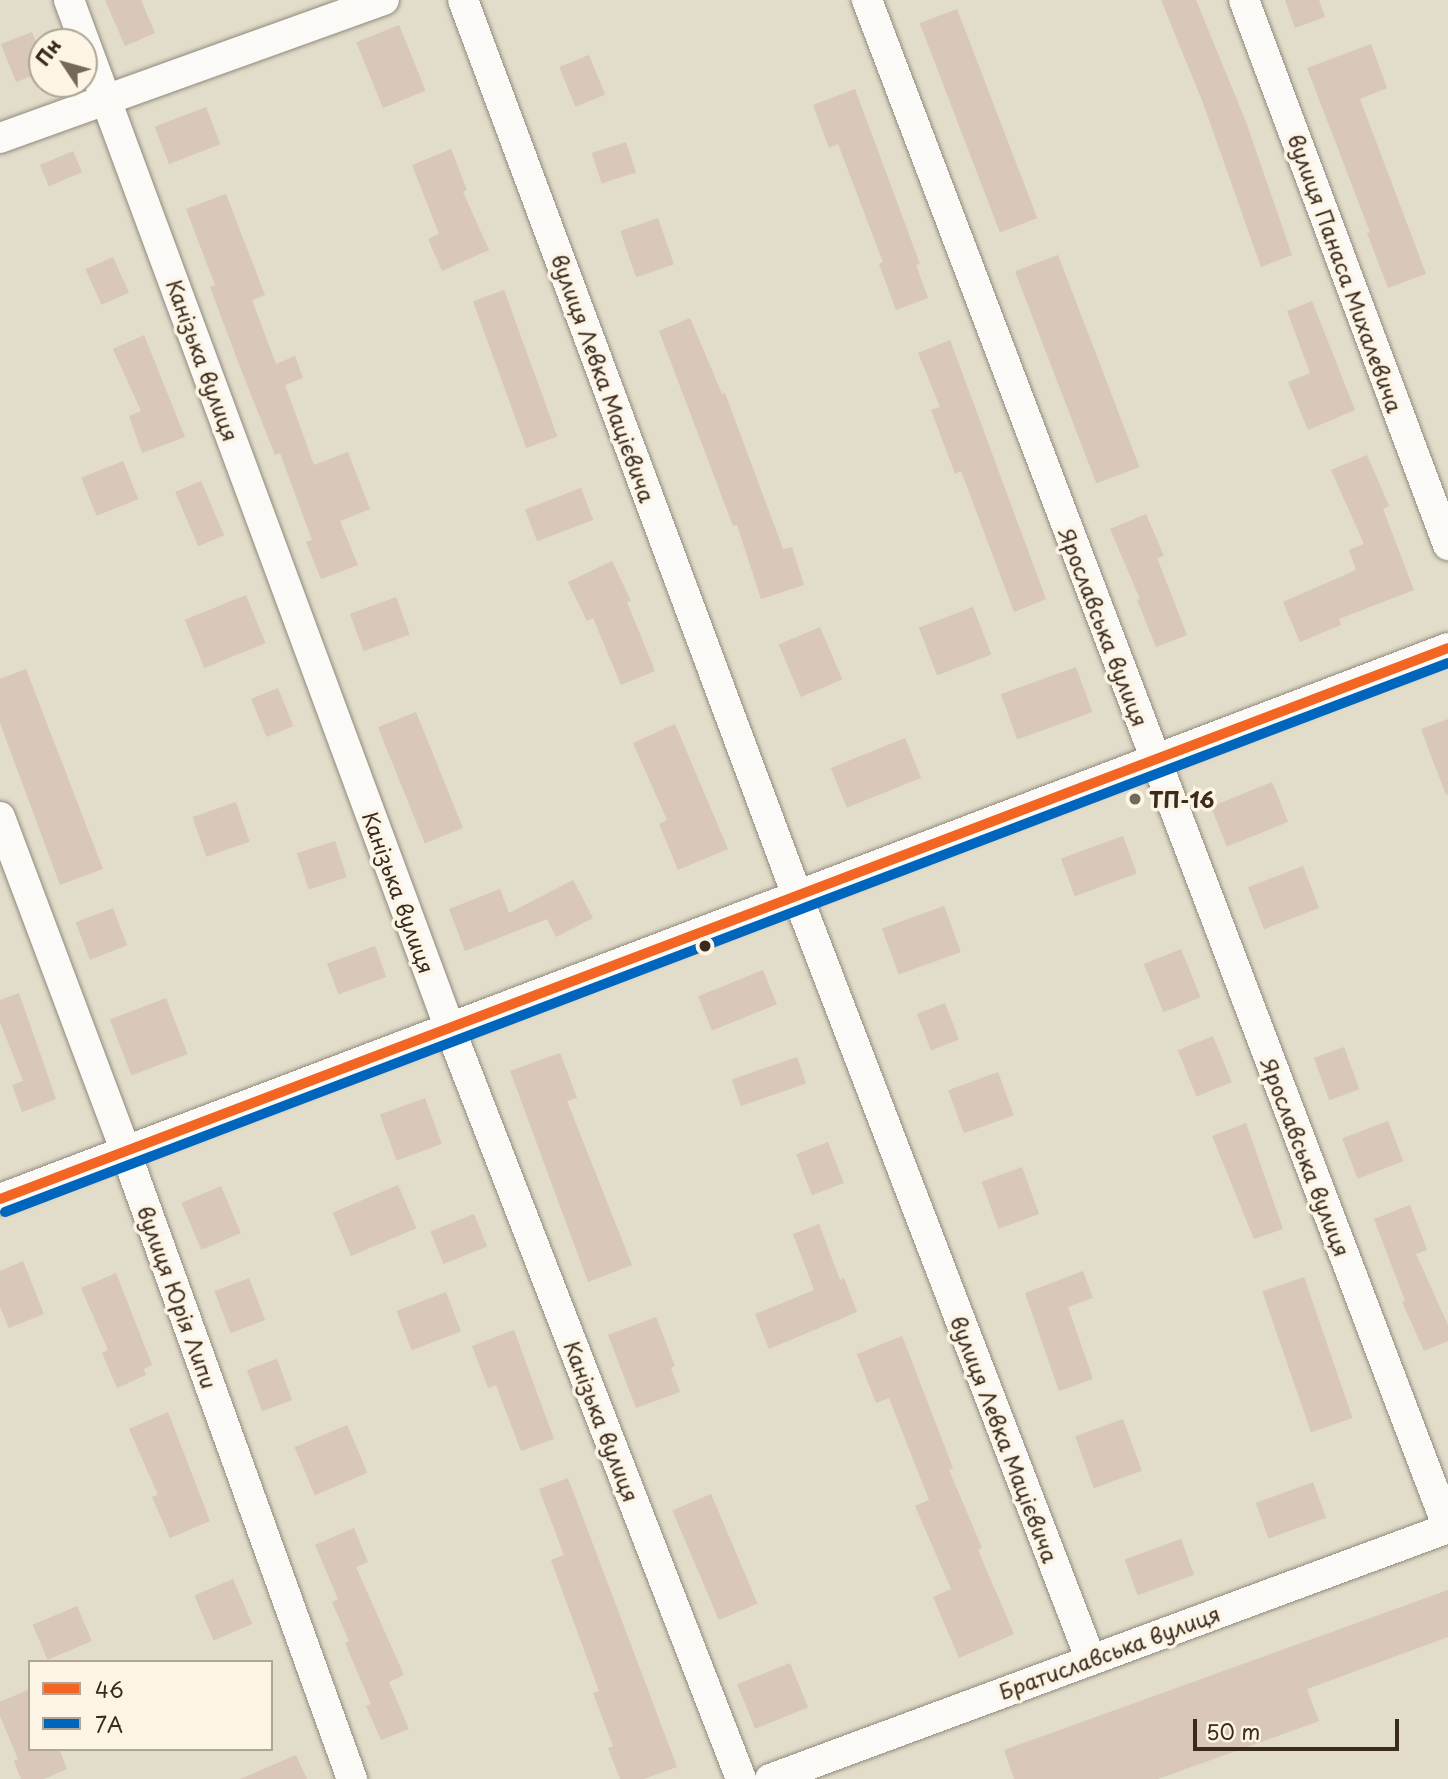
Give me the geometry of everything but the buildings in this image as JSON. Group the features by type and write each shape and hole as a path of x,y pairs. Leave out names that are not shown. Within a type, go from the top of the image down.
{"street":[{"name":"Канізька вулиця","path":"69,0 450,1029 741,1779"},
{"path":"0,138 384,0"},
{"name":"вулиця Левка Мацієвича","path":"463,0 797,895 1090,1658"},
{"name":"Ярославська вулиця","path":"867,0 1154,762 1448,1528"},
{"name":"вулиця Панаса Михалевича","path":"1244,0 1448,545"},
{"path":"0,1199 1448,648"},
{"name":"вулиця Юрія Липи","path":"0,817 126,1153 352,1779"},
{"name":"Братиславська вулиця","path":"770,1779 1090,1658 1448,1528"}],"transit line":[{"name":"46","path":"0,1199 1448,648"},
{"name":"7А","path":"5,1212 1448,663"}],"place":[{"name":"ТП-16","path":"1135,799"}]}
